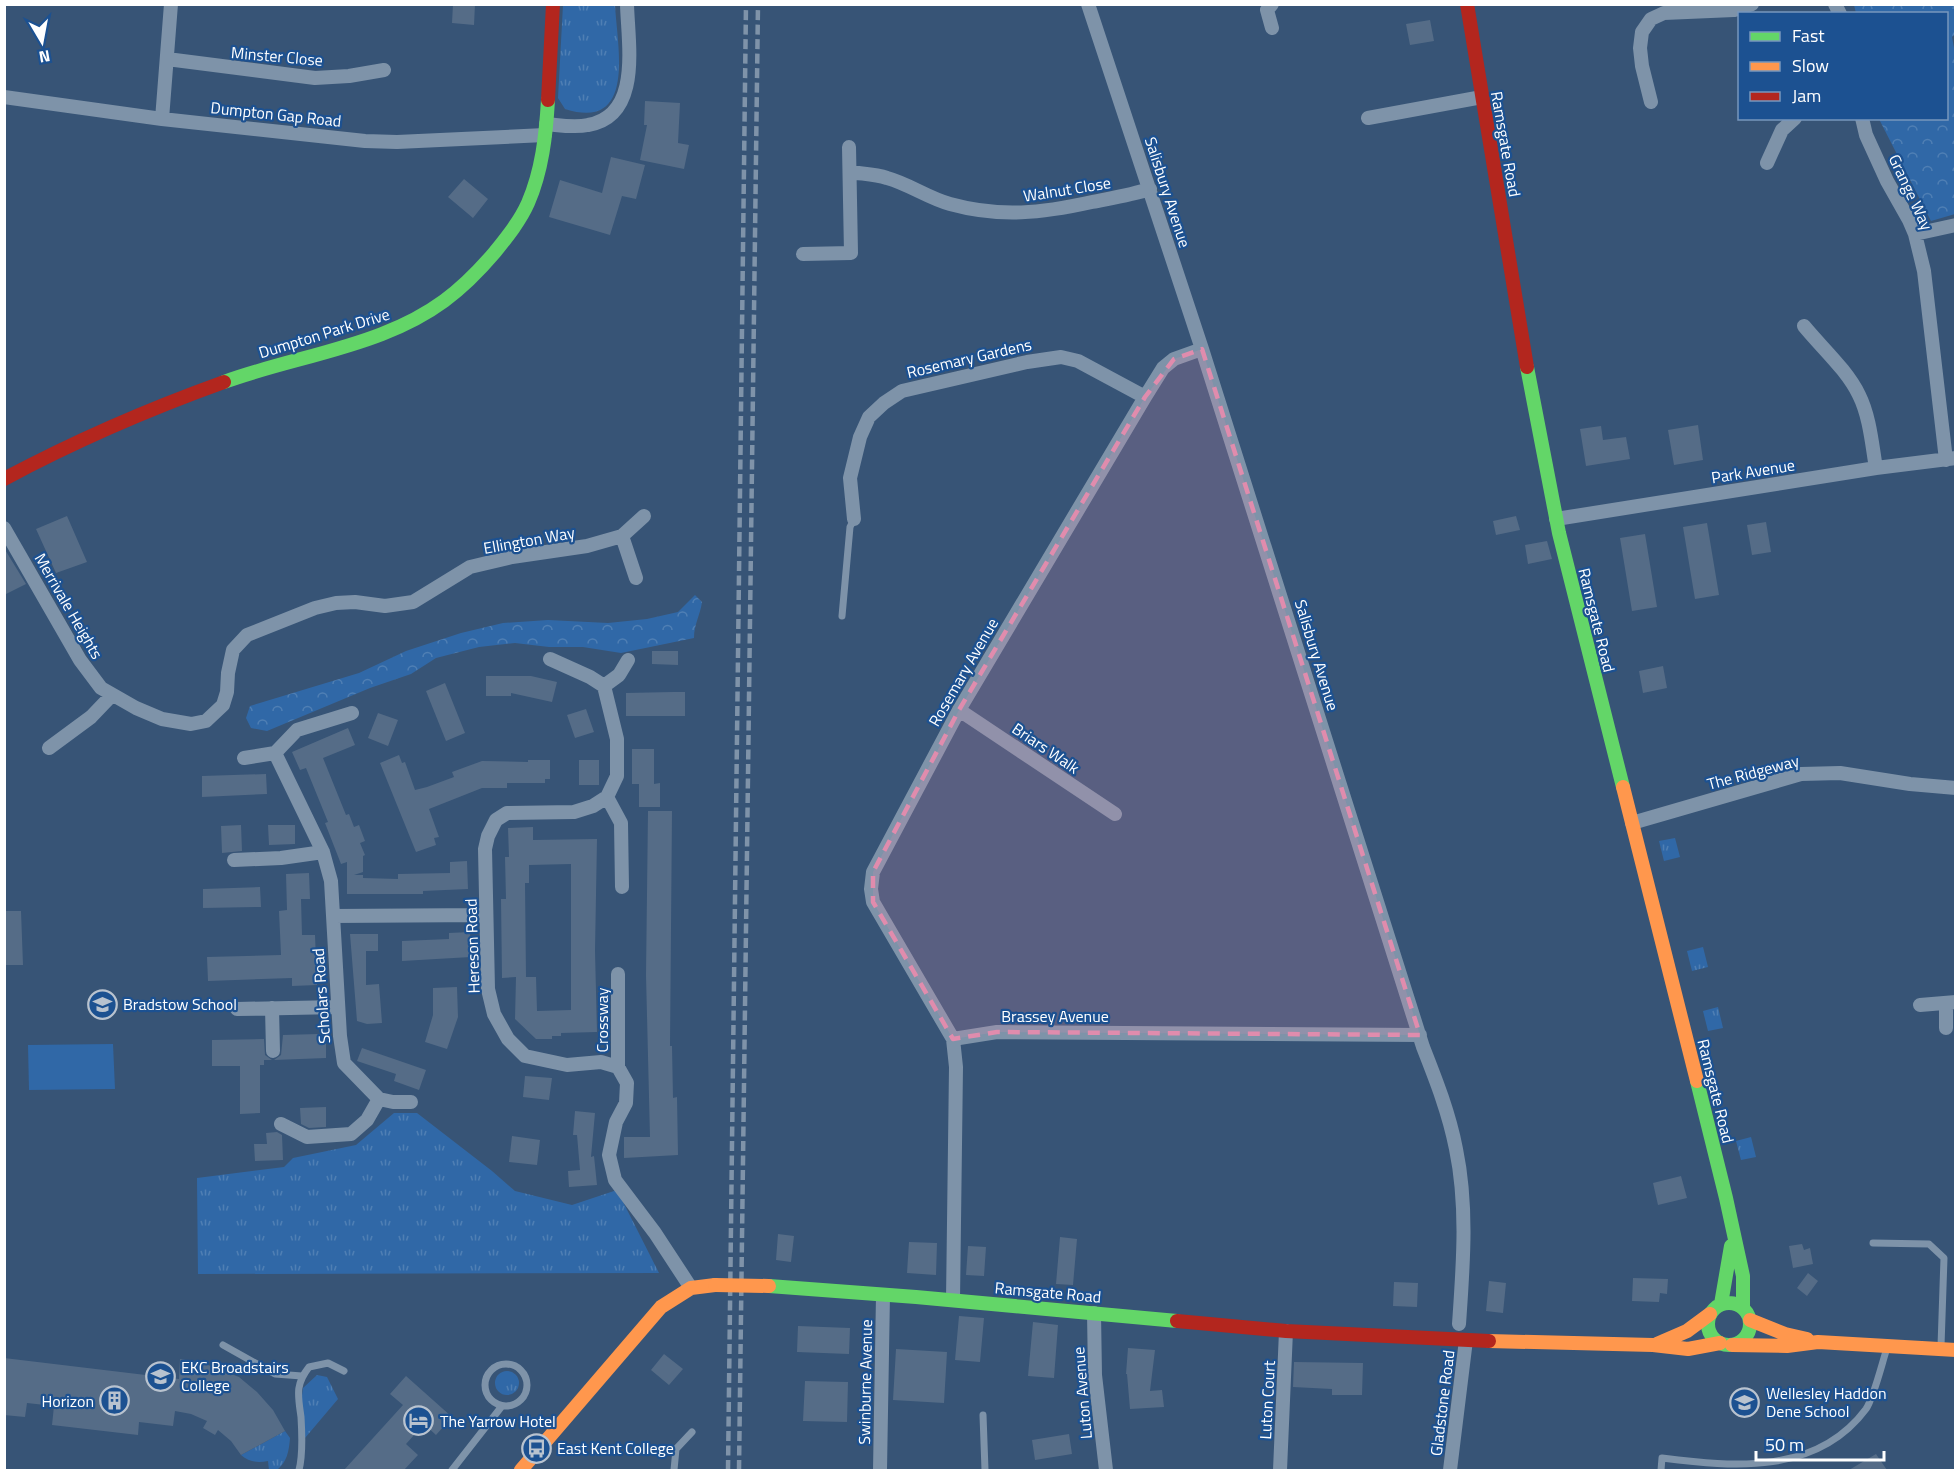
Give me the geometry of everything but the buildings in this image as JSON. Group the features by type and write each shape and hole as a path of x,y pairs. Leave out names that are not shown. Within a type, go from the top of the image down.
{"main road":[{"name":"Dumpton Park Drive","path":"4,479 99,432 196,392 287,361 377,336 420,319 470,282 492,257 520,218 536,178 545,129 553,4"},
{"name":"Ramsgate Road","path":"1467,4 1525,354 1556,519 1726,1198 1743,1276 1743,1308"},
{"name":"Ramsgate Road","path":"1721,1304 1733,1235"},
{"name":"Ramsgate Road","path":"521,1470 661,1306 691,1288 715,1285 769,1286 953,1300 1286,1331 1559,1344 1653,1345 1688,1349 1726,1344 1787,1346 1818,1342"},
{"path":"1733,1302 1743,1308 1750,1320 1750,1327 1744,1339 1726,1344 1710,1334 1708,1327 1710,1314 1721,1304 1733,1302"},
{"name":"Ramsgate Road","path":"1653,1345 1687,1331 1710,1314"},
{"path":"1750,1320 1785,1334 1818,1342 1956,1350"}],"street":[{"path":"162,119 171,4"},
{"name":"Dumpton Gap Road","path":"4,97 162,119 365,141 451,140 576,126 596,123 611,114 623,100 628,84 627,4"},
{"name":"Salisbury Avenue","path":"1088,4 1202,349 1420,1035 1442,1096 1456,1149 1464,1207 1464,1258 1459,1324"},
{"path":"1272,4 1267,10 1272,28"},
{"path":"1651,102 1640,48 1642,32 1651,19 1664,13 1734,10 1752,4"},
{"name":"Minster Close","path":"167,59 315,78 349,76 384,70"},
{"path":"1367,118 1482,97"},
{"path":"1767,163 1782,130 1793,120"},
{"name":"Grange Way","path":"1862,120 1866,135 1887,181 1915,234 1924,271 1951,459"},
{"path":"803,254 851,253 849,147"},
{"name":"Walnut Close","path":"850,172 885,177 953,205 1015,214 1049,212 1121,198 1150,189"},
{"path":"1915,234 1956,225"},
{"path":"1804,326 1852,383 1861,398 1868,422 1876,468"},
{"name":"Rosemary Avenue","path":"953,1039 873,902 871,889 873,872 959,710 1144,397 1164,368 1174,359 1202,349"},
{"name":"Rosemary Gardens","path":"854,519 850,478 860,436 869,417 902,391 1027,362 1061,357 1078,361 1144,397"},
{"name":"Park Avenue","path":"1556,519 1876,468 1951,459"},
{"name":"Ellington Way","path":"191,724 206,722 223,705 233,650 247,635 315,608 336,603 355,602 385,606 413,602 470,567 512,557 587,546 622,536 644,516"},
{"name":"Merrivale Heights","path":"4,528 80,660 101,688 162,719 191,724"},
{"path":"622,536 636,578"},
{"path":"550,659 604,686 617,739 617,776 607,798 621,823 622,887"},
{"path":"604,686 619,675 628,660"},
{"path":"49,748 91,717 112,695"},
{"name":"Briars Walk","path":"959,710 1115,814"},
{"path":"244,758 276,753 297,730 352,713"},
{"name":"Scholars Road","path":"276,753 323,852 331,881 338,1007 344,1062 379,1099"},
{"name":"The Ridgeway","path":"1632,823 1801,774 1840,773 1910,784 1956,788"},
{"name":"Hereson Road","path":"607,798 593,806 574,812 507,813 496,820 488,836 485,849 488,989 494,1014 508,1039 525,1056 567,1065 602,1062 618,1067"},
{"path":"234,860 281,858 323,852"},
{"path":"333,916 486,915"},
{"name":"Crossway","path":"618,974 618,1067"},
{"path":"1920,1005 1951,1003 1946,1028"},
{"path":"237,1008 338,1007"},
{"path":"272,1008 273,1051"},
{"name":"Brassey Avenue","path":"953,1039 997,1032 1420,1035"},
{"path":"953,1039 957,1067 953,1300"},
{"path":"618,1067 627,1083 626,1103 615,1122 609,1155 615,1180 655,1233 691,1288"},
{"path":"281,1124 307,1137 351,1134 367,1120 379,1099 411,1102"},
{"name":"Swinburne Avenue","path":"880,1470 883,1295"},
{"name":"Luton Avenue","path":"1094,1313 1095,1375 1106,1470"},
{"name":"Luton Court","path":"1280,1470 1286,1331"},
{"name":"Gladstone Road","path":"1450,1470 1466,1340"}],"lane":[{"path":"842,616 850,527 854,519"},
{"path":"1873,1243 1929,1244 1944,1258 1941,1349"},
{"path":"224,1346 275,1374 302,1376"},
{"path":"1661,1470 1662,1458 1716,1468 1796,1458 1824,1445 1848,1428 1867,1407 1888,1346"},
{"path":"299,1470 301,1418 297,1395 302,1376 309,1366 328,1363 344,1371"},
{"path":"506,1364 519,1368 524,1374 527,1387 521,1400 509,1406 502,1406 490,1400 486,1394 485,1380 493,1368 506,1364"},
{"path":"452,1470 502,1406"},
{"path":"983,1415 985,1470"},
{"path":"674,1470 676,1449 692,1432"}],"highlighted area":[{"path":"1202,349 1420,1035 997,1032 953,1039 873,902 873,872 959,710 1145,397 1174,359"}],"green space":[{"path":"563,5 615,5 618,81 613,97 603,108 588,113 565,109 558,98"},
{"path":"1854,5 1955,5 1955,34 1952,37 1956,59 1955,214 1931,221 1880,120 1948,120 1948,12 1856,12"},
{"path":"695,595 702,602 694,638 621,653 583,647 549,647 515,643 479,647 436,658 411,674 370,688 267,731 251,728 246,718 250,706 359,673 406,651 461,633 503,623 548,620 608,623 647,619 678,612"},
{"path":"1675,838 1680,857 1664,861 1659,841"},
{"path":"1703,947 1708,967 1692,971 1687,951"},
{"path":"1718,1007 1723,1028 1708,1031 1703,1011"},
{"path":"113,1044 115,1089 29,1090 28,1045"},
{"path":"394,1113 417,1113 515,1191 572,1205 617,1190 659,1273 198,1274 197,1178 284,1167 293,1158 356,1145"},
{"path":"1751,1137 1756,1157 1741,1160 1736,1141"},
{"path":"507,1371 512,1372 518,1378 518,1388 512,1394 507,1395 502,1394 496,1388 495,1383 496,1378 502,1372"},
{"path":"317,1375 327,1377 338,1399 305,1438 301,1403 303,1388"},
{"path":"285,1431 290,1438 288,1452 277,1470 269,1470 268,1461 253,1461 241,1455"}],"railway":[{"path":"728,1470 746,4"},
{"path":"739,1470 758,4"}],"traffic: fast":[{"path":"224,382 343,347 400,327 457,291 509,235 528,203 537,178 542,153 548,100"},
{"path":"1527,367 1559,533 1623,787"},
{"path":"1697,1081 1743,1276 1743,1308"},
{"path":"1721,1304 1731,1246"},
{"path":"769,1286 1177,1321"},
{"path":"1729,1303 1737,1304 1744,1309 1749,1316 1750,1324 1749,1332 1744,1339 1737,1344 1729,1345 1721,1344 1714,1339 1709,1332 1708,1324 1709,1316 1714,1309 1721,1304 1729,1303"}],"traffic: slow":[{"path":"1623,787 1697,1081"},
{"path":"521,1470 661,1307 691,1288 715,1285"},
{"path":"715,1285 769,1286"},
{"path":"1657,1344 1687,1331 1710,1314"},
{"path":"1750,1320 1785,1334 1807,1339"},
{"path":"1489,1341 1653,1345 1688,1349 1720,1343"},
{"path":"1732,1345 1787,1346 1818,1342 1956,1350"}],"traffic: jam":[{"path":"548,100 553,4"},
{"path":"1467,4 1527,367"},
{"path":"4,479 112,426 224,382"},
{"path":"1177,1321 1286,1331 1489,1341"}],"place":[{"name":"Bradstow School","path":"102,1004"},
{"name":"EKC Broadstairs College","path":"160,1376"},
{"name":"Horizon","path":"115,1401"},
{"name":"Wellesley Haddon Dene School","path":"1745,1402"},
{"name":"The Yarrow Hotel","path":"419,1421"},
{"name":"East Kent College","path":"536,1448"}]}
